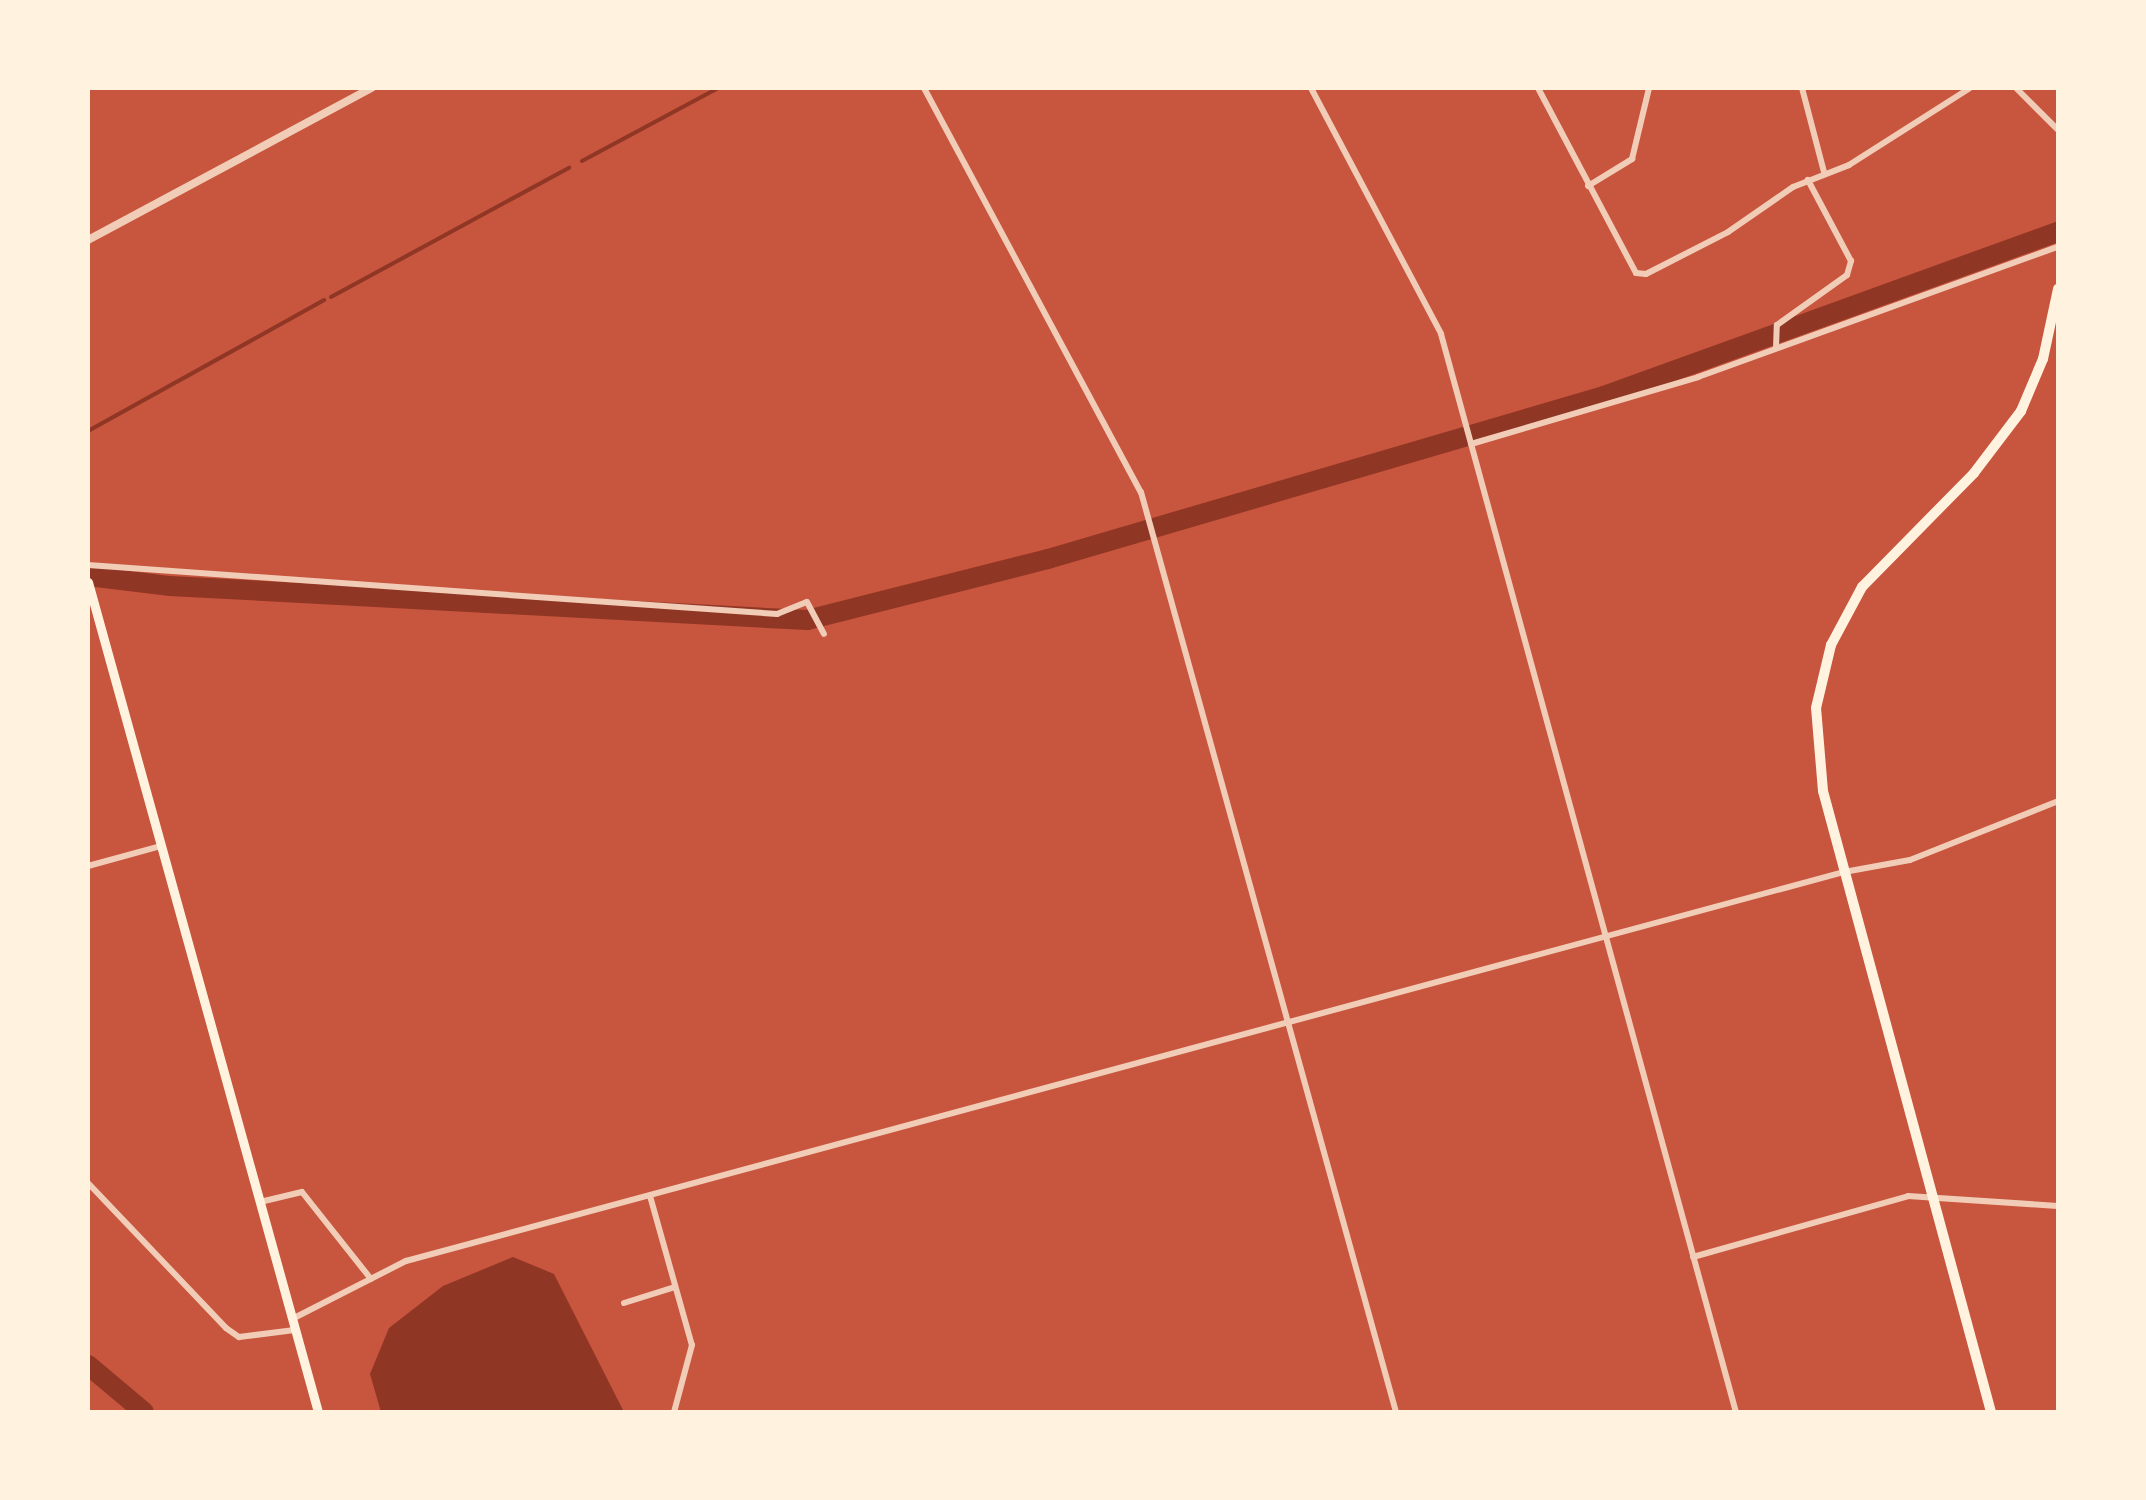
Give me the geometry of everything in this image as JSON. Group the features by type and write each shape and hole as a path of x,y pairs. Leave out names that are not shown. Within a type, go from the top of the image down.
{"main road":[{"path":"1991,1412 1844,872 1818,761 1816,708 1831,645 1882,560 2006,436 2043,359 2058,289"},
{"path":"89,586 318,1412"}],"street":[{"path":"88,240 372,88"},
{"path":"924,88 1141,492 1396,1412"},
{"path":"1311,88 1432,310 1736,1412"},
{"path":"1538,88 1636,272 1646,274 1808,180 1850,165 1970,88"},
{"path":"1588,186 1632,160 1650,88"},
{"path":"1802,88 1824,172"},
{"path":"2016,88 2058,130"},
{"path":"1774,343 1848,276 1851,261 1808,180"},
{"path":"1471,444 2058,247"},
{"path":"88,564 776,614 807,602 824,634"},
{"path":"88,1183 239,1337 295,1324 406,1261 1958,844 2058,800"},
{"path":"88,866 162,846"},
{"path":"260,1202 302,1192 371,1280"},
{"path":"650,1196 692,1345 674,1412"},
{"path":"1693,1257 1908,1196 2058,1206"},
{"path":"624,1303 675,1286"}],"shaded area":[{"path":"513,1257 554,1274 624,1412 381,1412 370,1374 389,1328 443,1286"}],"waterway":[{"path":"582,161 718,88"},
{"path":"331,297 569,168"},
{"path":"88,576 170,586 807,620 1048,559 1604,396 2058,232"},
{"path":"88,431 324,300"},
{"path":"88,1365 144,1412"}]}
